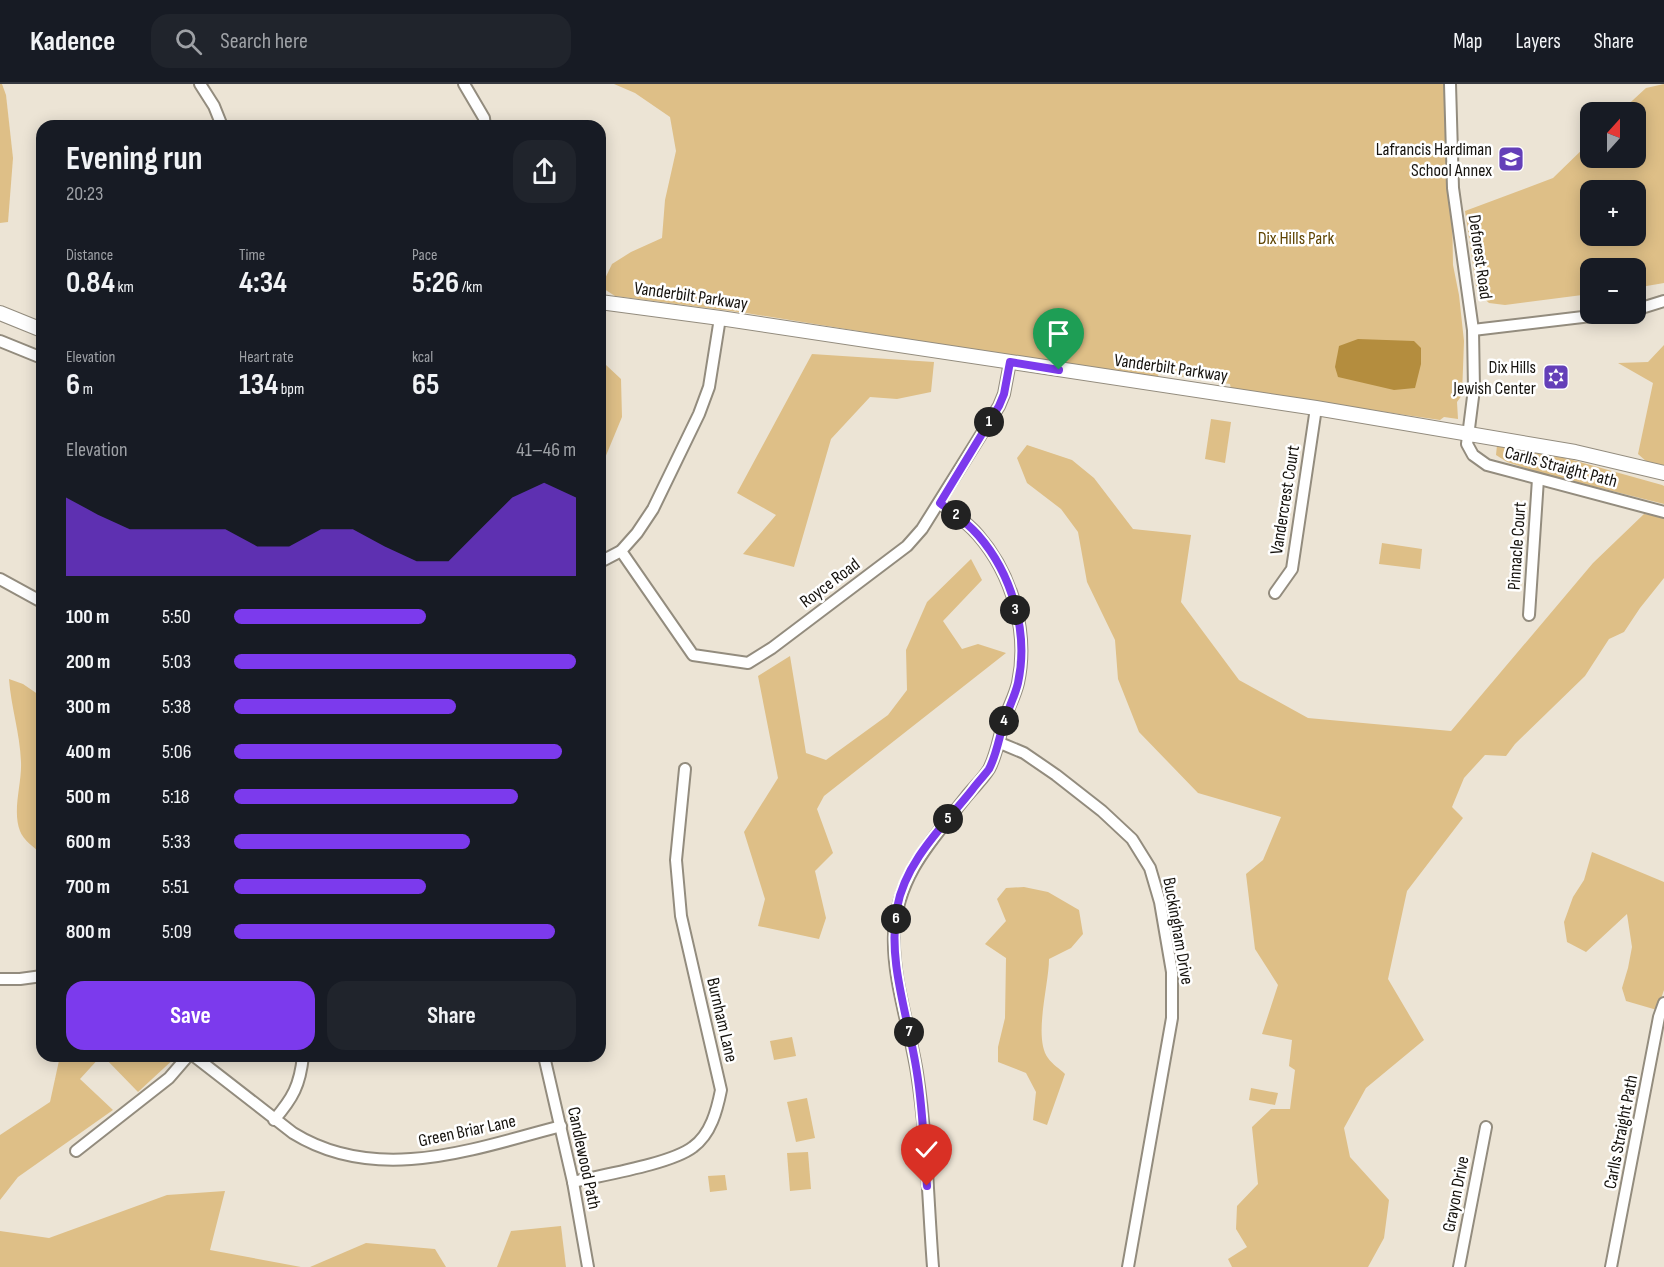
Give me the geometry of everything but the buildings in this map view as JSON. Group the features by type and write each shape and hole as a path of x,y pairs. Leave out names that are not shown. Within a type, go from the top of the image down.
{"main road":[{"name":"Vanderbilt Parkway","path":"606,303 1316,408 1575,452 1664,473"},
{"path":"0,313 36,328"}],"street":[{"path":"200,84 220,120"},
{"path":"464,84 484,120"},
{"name":"Deforest Road","path":"1450,84 1453,188 1473,330 1474,389 1469,434"},
{"path":"1646,307 1664,301"},
{"path":"1473,330 1580,317"},
{"path":"606,559 621,551 637,533 653,509 699,414 709,387 720,318"},
{"path":"0,341 36,356"},
{"name":"Royce Road","path":"621,551 693,656 748,663 772,648 907,546 922,529 999,406 1004,394 1010,362"},
{"name":"Vandercrest Court","path":"1275,593 1292,568 1316,408"},
{"name":"Carlls Straight Path","path":"1469,434 1467,444 1473,455 1487,465 1664,512"},
{"name":"Pinnacle Court","path":"1529,615 1538,479"},
{"path":"933,1267 921,1105 911,1038 896,969 894,936 897,906 912,867 989,769 1000,742 1004,722 1018,682 1021,661 1021,636 1008,583 994,556 978,534 940,503"},
{"path":"0,579 36,599"},
{"name":"Buckingham Drive","path":"1000,742 1024,753 1056,776 1102,811 1132,839 1150,868 1160,902 1172,972 1172,1018 1128,1267"},
{"name":"Burnham Lane","path":"573,1182 667,1159 693,1147 706,1133 717,1111 721,1090 681,916 677,889 676,860 685,769"},
{"path":"0,979 36,977"},
{"name":"Carlls Straight Path","path":"1611,1267 1658,1055 1664,1003"},
{"path":"76,1151 169,1078 183,1062"},
{"name":"Green Briar Lane","path":"202,1062 274,1120 310,1144 336,1154 396,1160 454,1154 561,1126"},
{"path":"274,1120 290,1101 300,1083 302,1062"},
{"name":"Candlewood Path","path":"545,1062 573,1182 588,1267"},
{"name":"Grayon Drive","path":"1460,1267 1486,1127"}],"green space":[{"path":"0,84 6,95 13,158 8,222 0,223"},
{"name":"Dix Hills Park","path":"614,84 1450,84 1453,265 1464,341 1462,395 1457,402 1458,419 1444,417 1440,420 1241,391 1231,389 1230,384 1159,373 1157,379 746,313 615,296 606,290 606,277 612,264 631,252 662,238 665,200 676,151 670,117 635,93"},
{"path":"1664,84 1664,283 1646,286 1646,258 1580,258 1580,295 1505,305 1489,303 1477,292 1465,211 1553,178 1580,152 1580,168 1646,168 1646,102 1631,102 1646,88"},
{"path":"1664,345 1664,468 1647,462 1638,454 1653,383 1618,363 1648,362"},
{"path":"812,354 934,362 931,392 897,399 870,397 831,439 794,567 743,554 776,515 737,493"},
{"path":"606,365 621,379 622,417 606,456"},
{"path":"1211,419 1231,422 1225,463 1205,459"},
{"path":"1027,445 1072,460 1094,478 1133,529 1191,535 1181,602 1239,680 1308,718 1451,731 1593,563 1644,514 1664,517 1664,578 1624,632 1609,639 1585,676 1515,744 1506,756 1485,755 1464,778 1452,807 1463,818 1407,891 1388,979 1424,1040 1366,1088 1344,1128 1350,1157 1389,1200 1384,1238 1368,1267 1232,1267 1228,1259 1247,1247 1236,1229 1237,1206 1258,1184 1252,1127 1271,1109 1290,1109 1295,1070 1289,1066 1292,1040 1262,1034 1278,985 1255,949 1246,874 1263,860 1281,817 1198,793 1139,732 1118,679 1115,640 1087,582 1078,532 1061,509 1027,483 1017,458"},
{"path":"1497,445 1569,459 1662,485 1664,486 1664,504 1540,473 1507,462 1496,455"},
{"path":"1382,543 1422,549 1420,569 1379,564"},
{"path":"971,559 982,580 943,621 962,649 978,644 1006,653 824,796 817,809 833,853 815,871 826,918 819,939 758,926 765,899 744,832 778,778 758,676 790,656 806,753 826,760 888,715 907,690 906,650 927,602"},
{"path":"9,679 23,684 36,693 36,849 24,838 18,823 17,806 21,762"},
{"path":"1592,852 1664,882 1664,990 1657,1010 1626,1001 1622,988 1632,947 1627,914 1586,952 1567,942 1564,922 1573,897 1584,880"},
{"path":"1024,887 1048,892 1079,910 1083,934 1071,948 1049,959 1042,1038 1048,1058 1065,1074 1047,1125 1033,1120 1036,1092 1026,1073 998,1062 998,1047 1005,1018 1006,958 985,944 1006,921 997,899 1006,888"},
{"path":"792,1037 796,1056 774,1060 770,1041"},
{"path":"59,1062 96,1062 80,1079 113,1110 18,1177 0,1200 0,1135 50,1102"},
{"path":"109,1062 170,1062 138,1092"},
{"path":"1251,1088 1278,1093 1275,1105 1249,1100"},
{"path":"807,1098 815,1138 796,1142 787,1102"},
{"path":"808,1152 811,1189 790,1191 787,1153"},
{"path":"725,1175 727,1190 710,1192 708,1176"},
{"path":"225,1191 210,1250 301,1267 0,1267 0,1231 49,1238 167,1195"},
{"path":"561,1226 566,1267 497,1267 511,1231"},
{"path":"366,1243 435,1249 446,1267 310,1267"}],"shaded area":[{"path":"1358,339 1414,341 1421,348 1421,364 1415,388 1394,390 1338,377 1335,367 1339,346"}],"place":[{"name":"Lafrancis Hardiman School Annex","path":"1511,159"},
{"name":"Dix Hills Jewish Center","path":"1556,377"}],"route":[{"path":"927,1186 917,1073 896,969 894,936 897,906 912,867 989,769 1000,742 1004,722 1018,682 1021,661 1021,636 1008,583 994,556 978,534 940,503 999,406 1004,394 1010,362 1059,370"}]}
